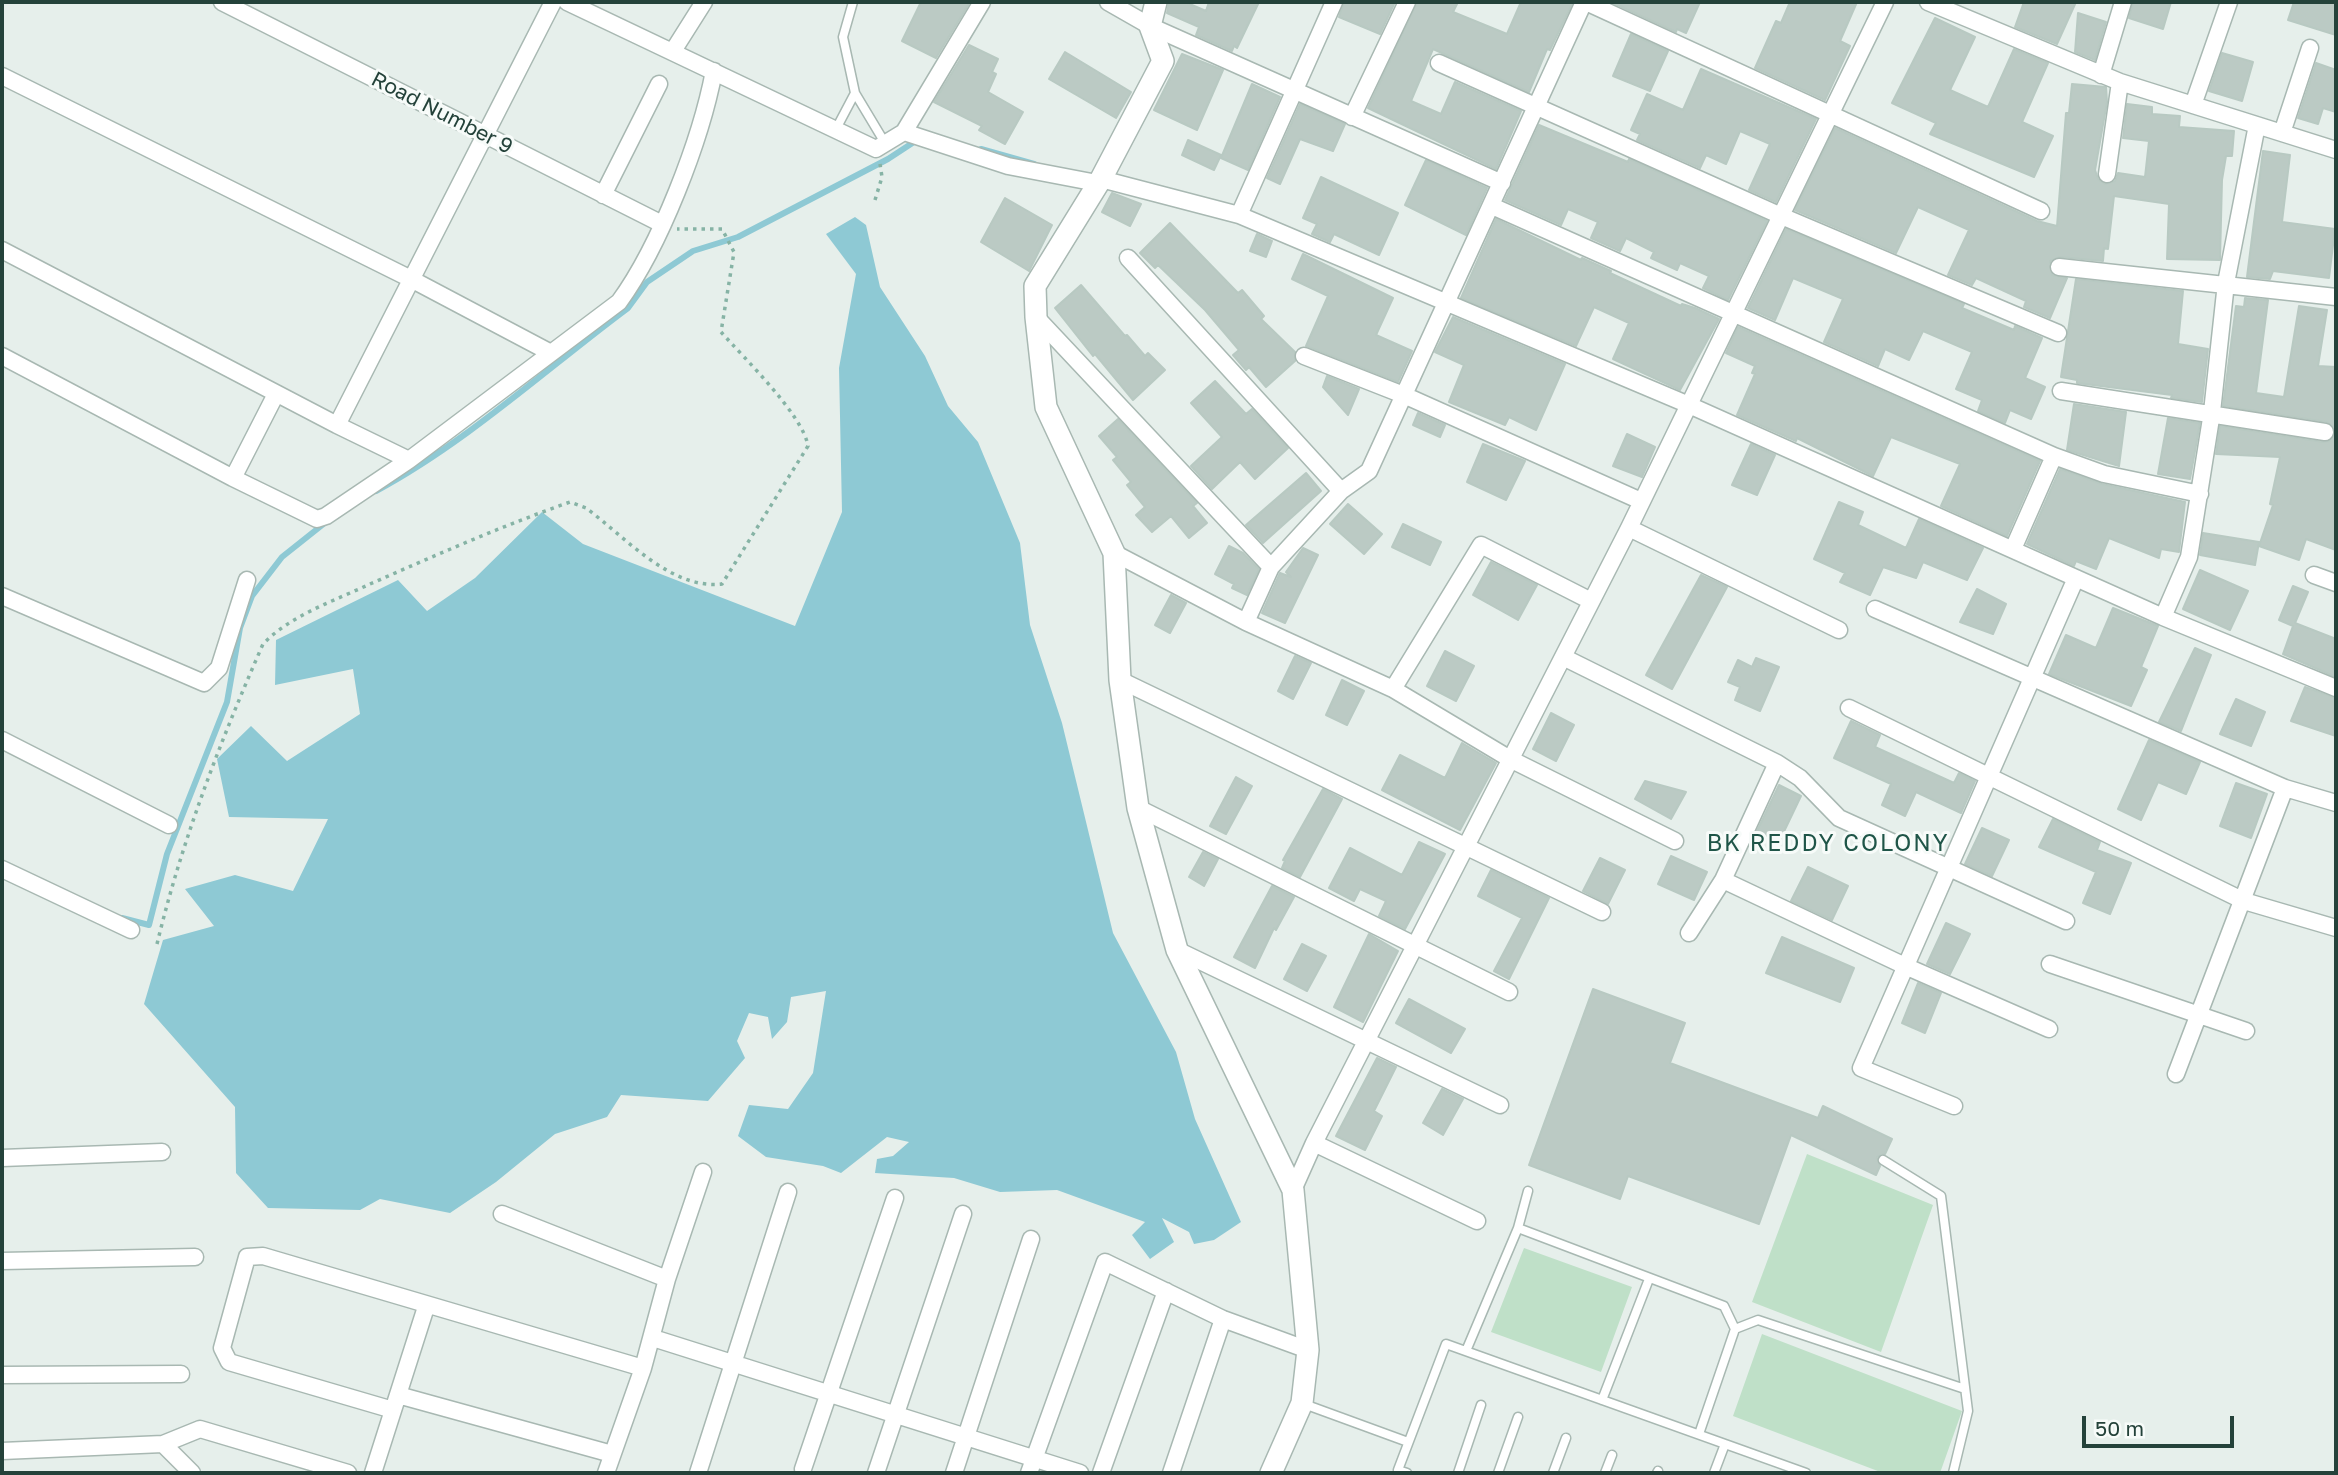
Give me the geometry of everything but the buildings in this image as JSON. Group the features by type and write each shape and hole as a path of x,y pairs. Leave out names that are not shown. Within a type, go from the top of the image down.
{"street":[{"name":"Road Number 9","path":"222,2 662,224"},
{"path":"337,425 553,2"},
{"path":"567,2 588,6 713,71 876,149 904,132 982,2"},
{"path":"673,51 704,2"},
{"path":"1108,2 1150,26 1502,183"},
{"path":"1156,2 1150,26 1163,61 1099,181 1035,286 1037,317 1046,407 1114,553 1120,680 1138,808 1177,950 1293,1190 1308,1350 1302,1403 1271,1473"},
{"path":"1239,215 1334,2"},
{"path":"1352,117 1406,2"},
{"path":"1246,622 1271,567 1341,491 1369,471 1406,396 1585,2 2041,211"},
{"path":"1293,1190 1314,1143 1464,847 1629,528 1885,2"},
{"path":"1928,2 2120,82 2336,150"},
{"path":"2101,75 2123,2"},
{"path":"2193,105 2229,2"},
{"path":"2282,133 2310,48"},
{"path":"1438,63 1779,215 2059,333"},
{"path":"2,356 233,478 317,519 326,516 409,460 619,302 637,277 662,224 707,108 713,71"},
{"path":"2,76 411,279 551,353"},
{"path":"2107,174 2120,82"},
{"path":"603,195 659,83"},
{"path":"2163,617 2189,557 2212,412 2227,284 2257,125"},
{"path":"904,132 1008,166 1099,181 1239,215 1689,405 2163,617 2336,688"},
{"path":"1492,205 2054,456 2104,474 2200,495"},
{"path":"2,250 276,394 409,460"},
{"path":"1128,258 1341,491"},
{"path":"2059,267 2336,297"},
{"path":"1037,317 1271,567"},
{"path":"1304,356 1406,396 1641,500"},
{"path":"2062,391 2212,412 2325,432"},
{"path":"233,478 276,394"},
{"path":"2013,549 2054,456"},
{"path":"1629,528 1839,630"},
{"path":"1393,689 1481,545 1591,601"},
{"path":"1114,553 1246,622 1393,689 1510,759 1675,841"},
{"path":"2314,575 2336,583"},
{"path":"1954,1106 1861,1068 2076,578"},
{"path":"2,597 204,683 219,668 247,580"},
{"path":"1875,609 2285,788 2336,803"},
{"path":"1563,657 1777,763 1800,778 1839,818 2066,922"},
{"path":"1120,680 1602,912"},
{"path":"1849,708 2244,901 2336,928"},
{"path":"2,740 169,825"},
{"path":"1689,933 1723,880 1777,763"},
{"path":"2176,1074 2285,788"},
{"path":"1138,808 1509,992"},
{"path":"2,869 131,930"},
{"path":"1723,880 1905,966 2049,1029"},
{"path":"1177,950 1500,1105"},
{"path":"2050,964 2246,1031"},
{"path":"1314,1143 1477,1221"},
{"path":"2,1158 162,1152"},
{"path":"606,1473 653,1338 667,1279 703,1172"},
{"path":"698,1473 788,1192"},
{"path":"803,1469 895,1198"},
{"path":"502,1214 667,1279"},
{"path":"876,1473 963,1214"},
{"path":"954,1473 1031,1239"},
{"path":"612,1454 229,1362 224,1357 222,1348 247,1257 253,1254 263,1256 426,1307 643,1368"},
{"path":"2,1261 195,1257"},
{"path":"1031,1466 1105,1262 1223,1319 1308,1350"},
{"path":"1101,1473 1166,1291"},
{"path":"373,1473 426,1307"},
{"path":"1171,1473 1223,1319"},
{"path":"653,1338 966,1437 1031,1466 1080,1473"},
{"path":"2,1375 181,1374"},
{"path":"2,1451 163,1444 200,1429 348,1473"},
{"path":"163,1444 192,1473"}],"lane":[{"path":"853,2 843,37 855,93 885,143"},
{"path":"836,130 855,93"},
{"path":"1883,1160 1941,1196 1968,1411 1953,1473"},
{"path":"1466,1351 1518,1228 1528,1191"},
{"path":"1518,1228 1724,1306 1735,1329 1699,1434"},
{"path":"1602,1400 1649,1279"},
{"path":"1735,1329 1758,1320 1965,1389"},
{"path":"1401,1472 1408,1443 1446,1344 1806,1473"},
{"path":"1302,1403 1408,1443"},
{"path":"1458,1473 1481,1405"},
{"path":"1498,1473 1518,1418"},
{"path":"1553,1473 1566,1438"},
{"path":"1714,1473 1725,1444"},
{"path":"1605,1473 1612,1455"}],"path":[{"path":"875,200 882,177"},
{"path":"158,944 169,894 219,743 263,644 274,633 315,609 570,502 586,508 674,576 706,586 722,584 808,446 806,435 783,403 721,332 734,253 722,229 682,231 662,224"}],"green space":[{"path":"1807,1154 1933,1205 1881,1352 1752,1302"},
{"path":"1524,1248 1632,1287 1601,1372 1491,1332"},
{"path":"1762,1334 1962,1411 1940,1473 1883,1473 1733,1416"}],"water":[{"path":"855,217 866,225 880,287 925,356 948,406 978,442 1020,543 1030,625 1062,723 1113,933 1176,1052 1195,1119 1241,1222 1214,1240 1194,1244 1189,1232 1162,1218 1174,1242 1150,1259 1132,1235 1145,1222 1057,1190 1000,1192 954,1178 875,1173 877,1159 893,1156 909,1142 887,1137 841,1173 823,1166 766,1157 738,1136 749,1105 788,1109 813,1073 826,991 791,997 787,1022 772,1039 768,1017 749,1013 737,1041 745,1058 708,1101 621,1095 607,1117 555,1134 496,1182 450,1213 380,1199 360,1210 268,1208 236,1173 235,1107 144,1004 163,940 214,926 185,889 235,875 293,891 328,819 229,817 217,759 251,726 287,761 360,714 353,669 275,685 276,640 398,580 427,611 475,578 542,512 583,544 795,626 842,512 839,368 856,274 826,234"}],"waterway":[{"path":"376,491 410,472 474,428 628,308 647,282 693,251 738,237 888,159 917,140"},
{"path":"981,149 1034,164"},
{"path":"122,918 149,925 167,854 227,702 240,628 252,596 282,557 326,522"}],"district":[{"name":"BK REDDY COLONY","path":"1828,844"}]}
